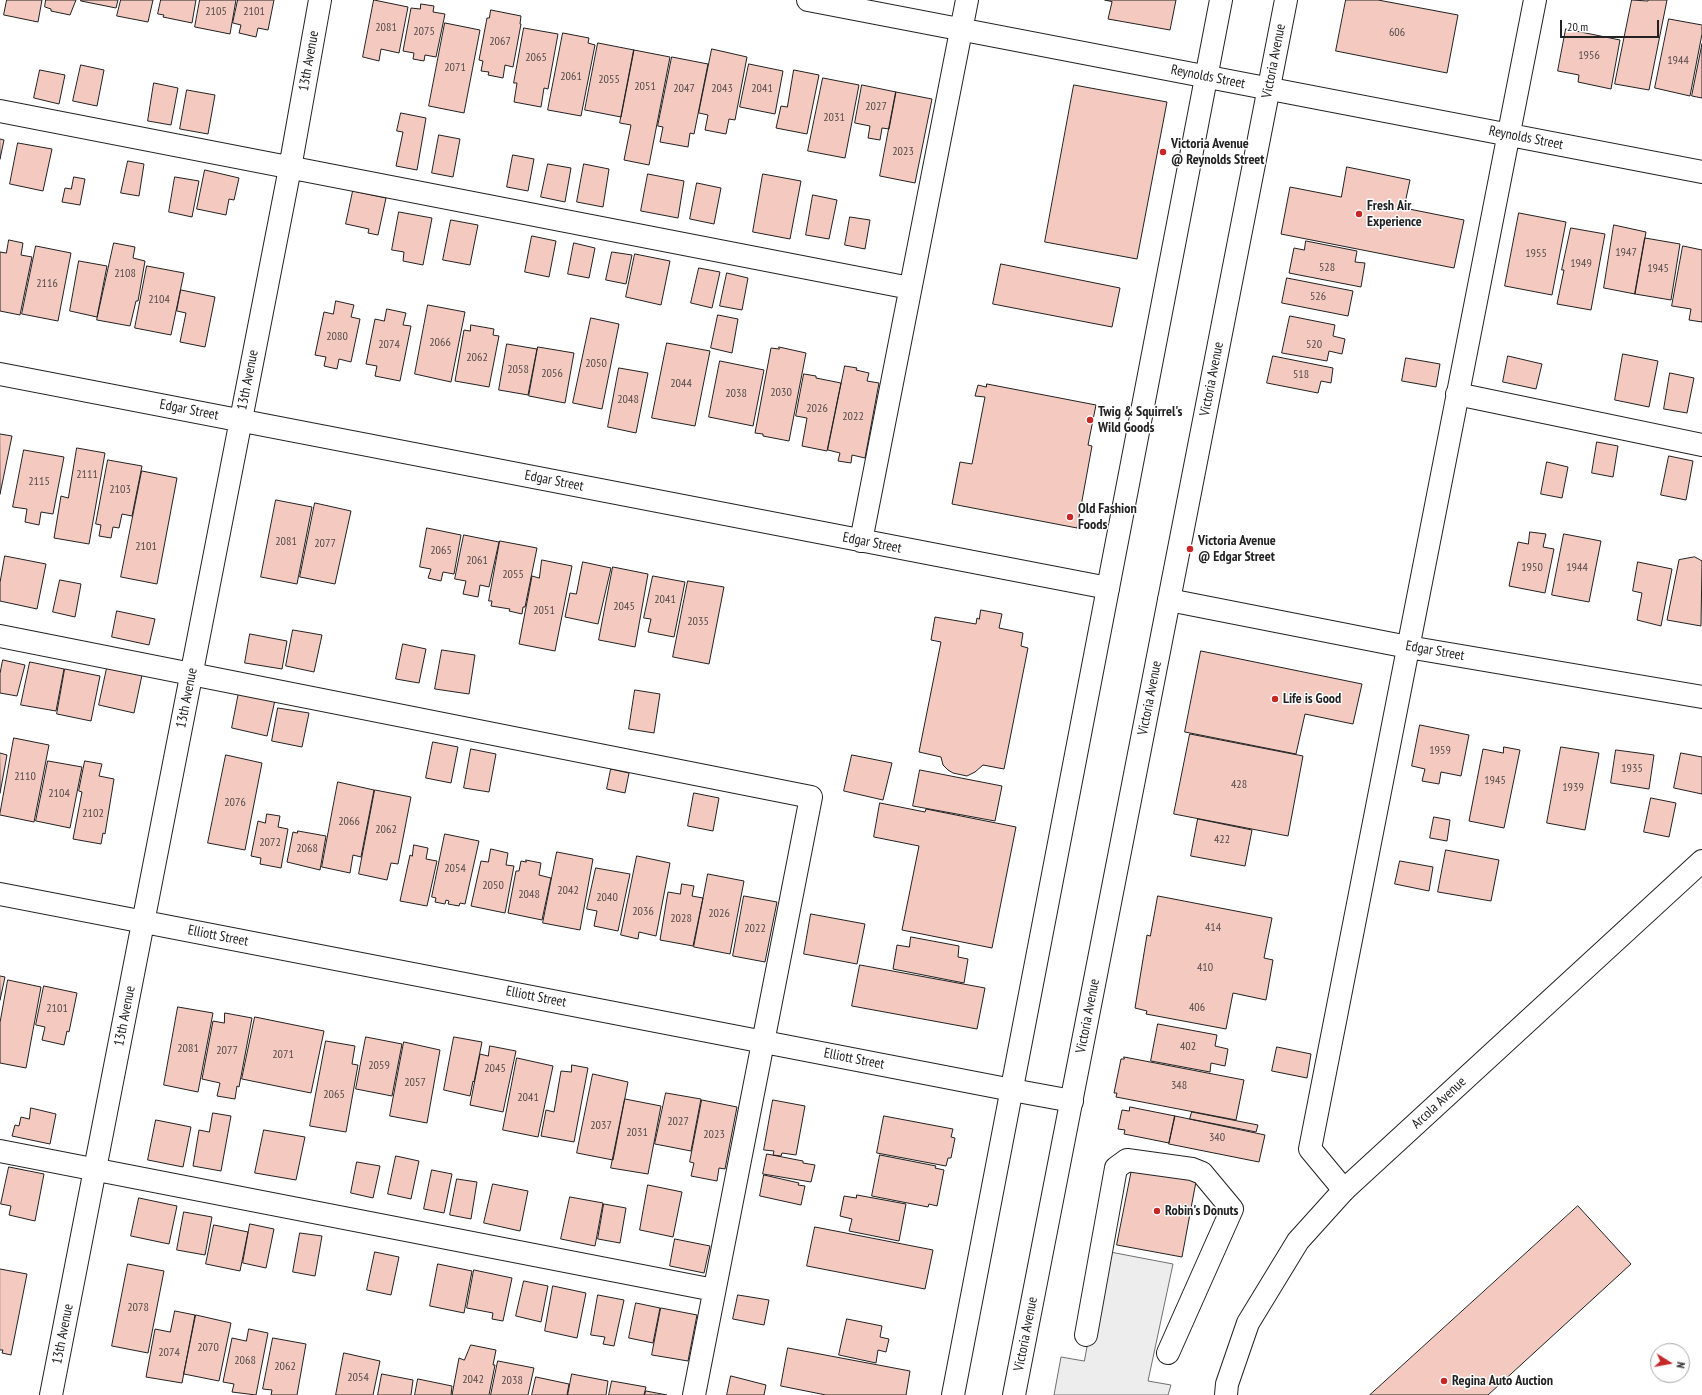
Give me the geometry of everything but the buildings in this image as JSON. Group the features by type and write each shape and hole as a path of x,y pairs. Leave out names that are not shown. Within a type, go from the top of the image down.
{"street":[{"name":"13th Avenue","path":"51,1395 290,168 320,0"},
{"name":"Reynolds Street","path":"808,0 1702,172"},
{"path":"861,540 967,0"},
{"path":"953,1395 1221,0"},
{"name":"Victoria Avenue","path":"1014,1395 1286,0"},
{"path":"1344,1190 1310,1150 1457,394 1510,135 1535,0"},
{"path":"0,111 910,288"},
{"name":"Edgar Street","path":"0,374 1108,588"},
{"path":"1457,394 1702,445"},
{"name":"Edgar Street","path":"1169,600 1408,646 1702,697"},
{"path":"0,636 811,797 694,1395"},
{"name":"Arcola Avenue","path":"1225,1391 1248,1323 1298,1241 1344,1190 1702,861"},
{"name":"Elliott Street","path":"0,894 1072,1101"},
{"path":"0,1151 714,1290"},
{"path":"1086,1335 1116,1168 1127,1160 1192,1169 1205,1175 1232,1209 1168,1353"}],"shaded area":[{"path":"1105,1251 1173,1264 1148,1381 1171,1385 1168,1395 1054,1395 1061,1357 1084,1361"}],"place":[{"name":"Victoria Avenue @ Reynolds Street","path":"1163,152"},
{"name":"Fresh Air Experience","path":"1359,214"},
{"name":"Twig & Squirrel's Wild Goods","path":"1090,420"},
{"name":"Old Fashion Foods","path":"1070,517"},
{"name":"Victoria Avenue @ Edgar Street","path":"1190,549"},
{"name":"Life is Good","path":"1275,699"},
{"name":"Robin's Donuts","path":"1157,1211"},
{"name":"Regina Auto Auction","path":"1444,1381"}]}
